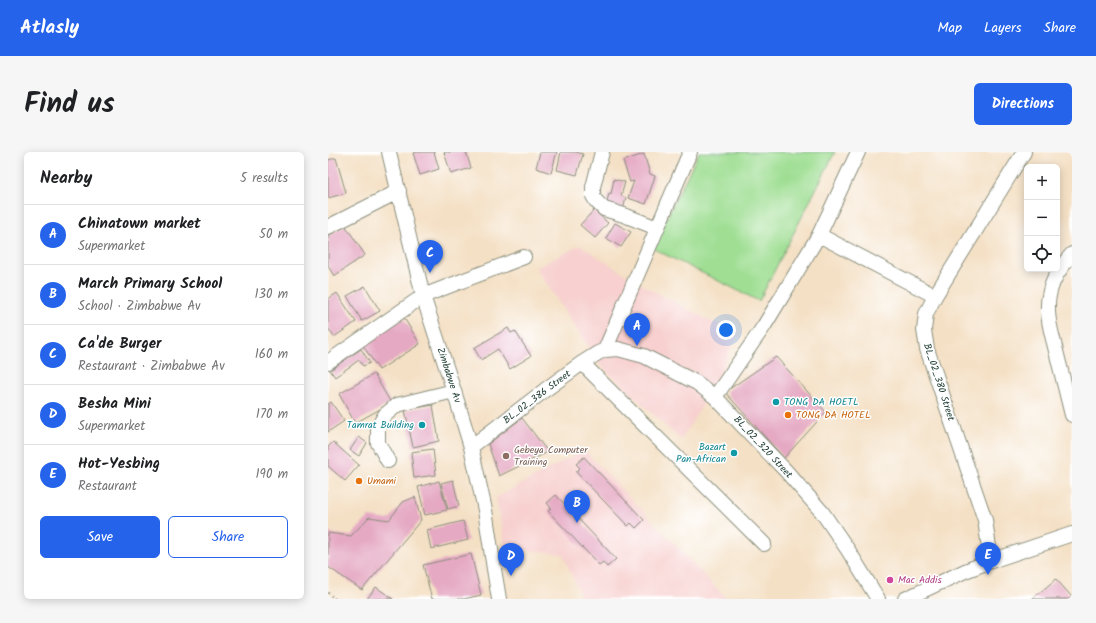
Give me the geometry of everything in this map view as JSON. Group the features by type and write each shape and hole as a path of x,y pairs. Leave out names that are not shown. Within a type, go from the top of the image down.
{"street":[{"name":"Zimbabwe Av","path":"389,152 423,296 471,447 485,510 499,599"},
{"path":"602,152 593,187 593,196 596,201 604,209 657,228"},
{"path":"605,350 690,152"},
{"path":"716,397 764,326 819,236 858,152"},
{"name":"BL_02_380 Street","path":"991,561 985,520 927,349 924,330 926,314 935,296 1024,152"},
{"path":"328,227 399,192"},
{"path":"819,236 935,296"},
{"path":"1072,254 1056,276 1050,289 1048,302 1049,321 1072,415"},
{"path":"328,362 423,296 524,257"},
{"name":"BL_02_320 Street","path":"605,350 618,349 644,356 697,382 716,397 786,471 822,512 848,550 878,599"},
{"name":"BL_02_386 Street","path":"471,447 582,363 605,350"},
{"path":"582,363 764,544"},
{"path":"388,461 378,443 378,426 385,415 397,405 454,391"},
{"path":"904,599 965,571 1072,534"}],"path":[{"path":"328,593 335,599"}],"shaded area":[{"path":"580,245 638,283 737,335 714,386 681,440 601,366 536,268"},
{"path":"584,450 727,599 582,599 563,554 505,548 496,498"}],"green space":[{"path":"699,152 835,152 759,301 652,248"}],"building":[{"path":"434,152 439,169 420,175 413,153"},
{"path":"444,152 466,152 471,168 451,174"},
{"path":"540,152 557,152 551,173 536,168"},
{"path":"561,152 576,152 583,154 577,175 557,170"},
{"path":"644,154 650,174 655,176 646,204 628,198 634,181 630,182 623,161"},
{"path":"336,158 346,193 328,198 328,160"},
{"path":"614,179 625,182 621,196 626,198 623,210 606,206 609,193 611,194"},
{"path":"594,210 608,223 595,238 580,225"},
{"path":"615,223 631,232 621,247 606,238"},
{"path":"345,225 365,255 334,276 328,266 328,236"},
{"path":"365,286 380,311 362,321 347,296"},
{"path":"337,293 356,322 334,337 328,328 328,299"},
{"path":"404,318 420,344 379,370 362,344"},
{"path":"508,328 511,333 515,331 531,356 510,369 498,349 481,360 474,348"},
{"path":"361,349 370,363 363,366 359,360 335,377 330,370"},
{"name":"TONG DA HOETL","path":"776,357 826,412 784,458 725,392"},
{"path":"374,374 391,403 355,423 339,394"},
{"path":"331,402 344,421 328,432 328,404"},
{"name":"Tamrat Building","path":"433,405 439,441 413,447 405,410"},
{"path":"522,418 548,452 499,476 488,444"},
{"path":"359,437 367,443 359,456 350,450"},
{"path":"333,442 359,465 345,481 328,466 328,447"},
{"path":"433,449 436,475 414,478 411,452"},
{"path":"584,457 644,520 636,528 631,523 628,526 576,472 580,468 576,464"},
{"path":"453,480 459,506 448,509 441,483"},
{"path":"439,481 447,510 425,515 418,487"},
{"path":"556,495 616,559 607,567 603,562 599,565 548,511 551,508 547,503"},
{"path":"415,497 421,520 362,590 328,567 328,533 351,536 369,517 389,520 403,502"},
{"path":"463,521 468,540 431,549 427,530"},
{"path":"471,554 481,595 464,599 432,599 423,565"},
{"path":"1056,579 1072,597 1072,599 1032,599"},
{"path":"376,587 393,599 367,599"}],"place":[{"name":"Ca'de Burger","path":"430,273"},
{"name":"Chinatown market","path":"637,346"},
{"name":"TONG DA HOETL","path":"776,402"},
{"name":"TONG DA HOTEL","path":"788,415"},
{"name":"Tamrat Building","path":"422,425"},
{"name":"Bazart Pan-African","path":"734,453"},
{"name":"Gebeya Computer Training","path":"506,456"},
{"name":"Umami","path":"359,481"},
{"name":"March Primary School","path":"577,523"},
{"name":"Hot-Yesbing","path":"988,575"},
{"name":"Besha Mini","path":"511,576"},
{"name":"Mac Addis","path":"890,580"}]}
